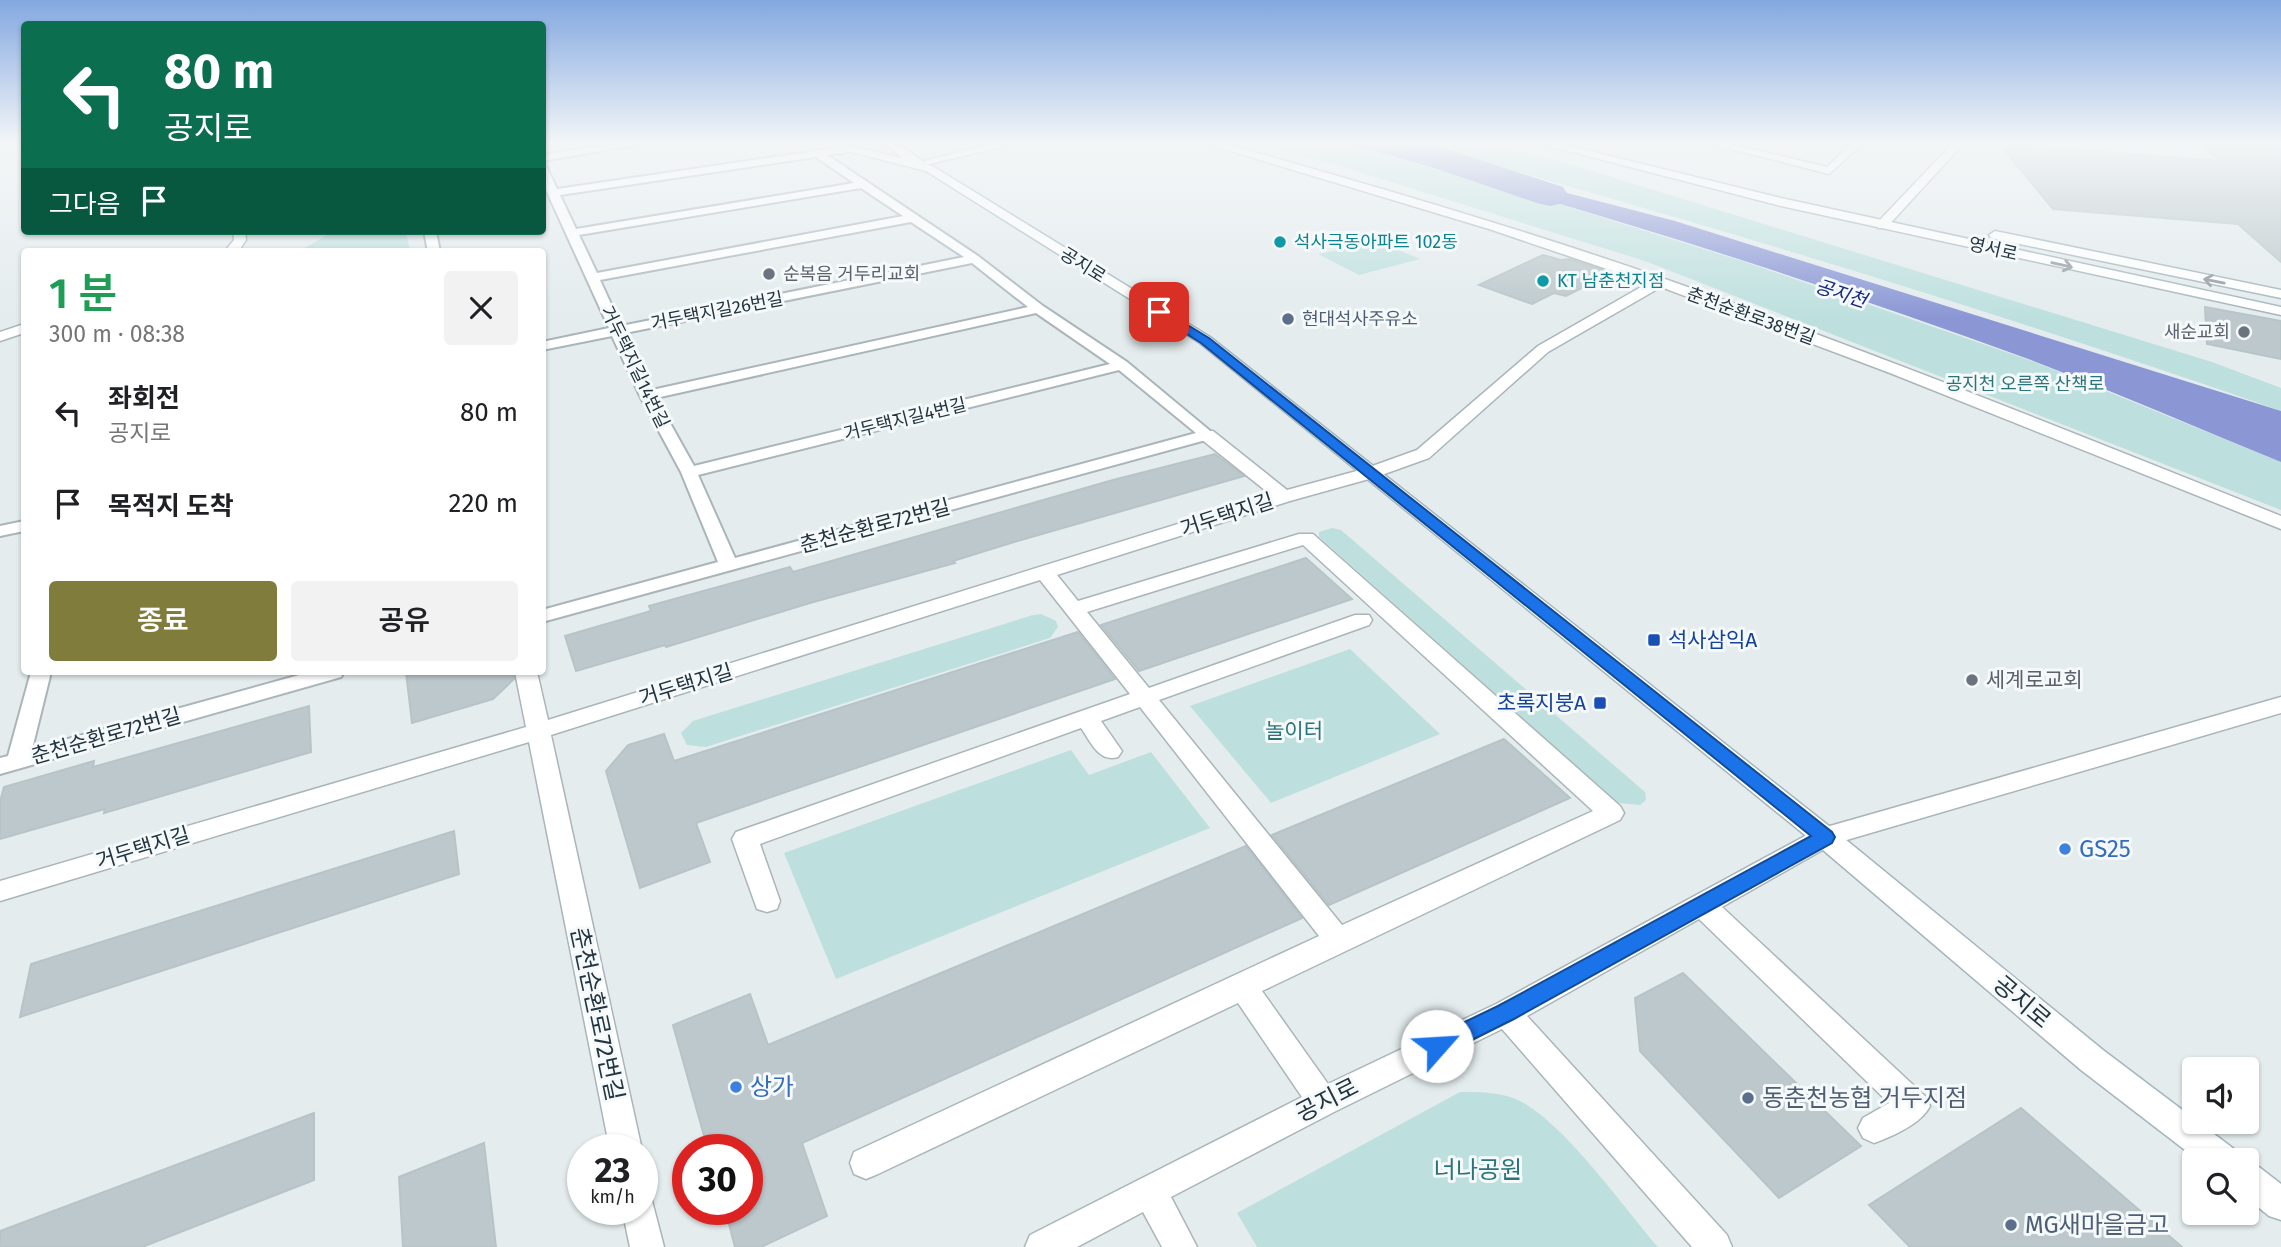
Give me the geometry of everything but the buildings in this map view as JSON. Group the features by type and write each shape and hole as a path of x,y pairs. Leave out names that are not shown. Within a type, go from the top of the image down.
{"street":[{"name":"공지로","path":"981,201 1205,341 1825,837 2092,1060 2207,1148"},
{"name":"춘천순환로38번길","path":"1409,201 1660,282 1961,393 2281,523"},
{"name":"영서로","path":"1780,201 2020,256 2281,311"},
{"name":"영서로","path":"1836,201 2281,294"},
{"path":"1882,225 1904,201"},
{"path":"2020,256 2010,246 2039,244"},
{"path":"1370,473 1423,454 1543,349 1660,282"},
{"path":"0,337 21,329"},
{"path":"1207,435 1284,497"},
{"name":"거두택지길","path":"0,891 538,731 1284,497 1370,473"},
{"path":"866,1163 1611,813 1306,538 1074,609"},
{"path":"1045,573 1338,940"},
{"path":"766,901 745,839 1362,620"},
{"name":"춘천순환로72번길","path":"527,675 623,1134"},
{"name":"공지로","path":"1042,1247 1323,1102 1506,1013 1825,837 2281,705"},
{"path":"1086,718 1110,751"},
{"path":"1702,905 1914,1105 1874,1128"},
{"path":"1243,987 1323,1102"},
{"path":"1506,1013 1715,1247"},
{"path":"2259,1187 2281,1204"},
{"path":"1150,1191 1180,1247"},
{"path":"642,1225 647,1247"}],"lane":[{"name":"거두택지길14번길","path":"558,201 647,396 689,472 729,566"},
{"path":"572,233 764,201"},
{"path":"886,201 974,259 1038,309 1122,365 1207,435"},
{"path":"591,278 912,218"},
{"name":"거두택지길26번길","path":"546,345 974,259"},
{"path":"647,396 1038,309"},
{"name":"거두택지길4번길","path":"689,472 1122,365"},
{"name":"춘천순환로72번길","path":"546,616 1207,435"},
{"path":"0,531 21,527"},
{"path":"9,763 40,675"},
{"name":"춘천순환로72번길","path":"9,763 277,680 313,675"}],"green space":[{"name":"공지천 오른쪽 산책로","path":"1453,201 1551,201 1748,263 2032,361 2281,462 2281,510 1645,261"},
{"path":"1621,201 1690,201 2212,362 2281,388 2281,411 2067,338"},
{"path":"326,235 407,235 409,248 305,248"},
{"path":"1379,242 1420,259 1359,275 1318,254"},
{"path":"1332,528 1341,530 1645,792 1646,800 1640,805 1618,803 1319,537 1319,532"},
{"path":"1041,614 1056,621 1058,627 1050,638 706,747 687,745 681,733 693,721"},
{"name":"놀이터","path":"1350,649 1440,734 1271,803 1190,706"},
{"path":"1071,750 1089,775 1151,752 1210,828 836,979 784,853"},
{"name":"너나공원","path":"1460,1092 1500,1095 1531,1107 1590,1164 1658,1247 1257,1247 1237,1213"}],"water":[{"name":"공지천","path":"1552,201 1599,201 1675,221 2281,411 2281,462 2125,397 1946,329 1776,271"}],"place":[{"name":"석사극동아파트 102동","path":"1280,242"},
{"name":"순복음 거두리교회","path":"769,274"},
{"name":"KT 남춘천지점","path":"1543,281"},
{"name":"현대석사주유소","path":"1288,319"},
{"name":"새순교회","path":"2244,332"},
{"name":"석사삼익A","path":"1654,640"},
{"name":"세계로교회","path":"1972,680"},
{"name":"초록지붕A","path":"1600,703"},
{"name":"GS25","path":"2065,849"},
{"name":"상가","path":"736,1087"},
{"name":"동춘천농협 거두지점","path":"1748,1098"},
{"name":"MG새마을금고","path":"2011,1225"}],"route":[{"path":"1159,312 1205,341 1825,837 1506,1013 1437,1046"}]}
